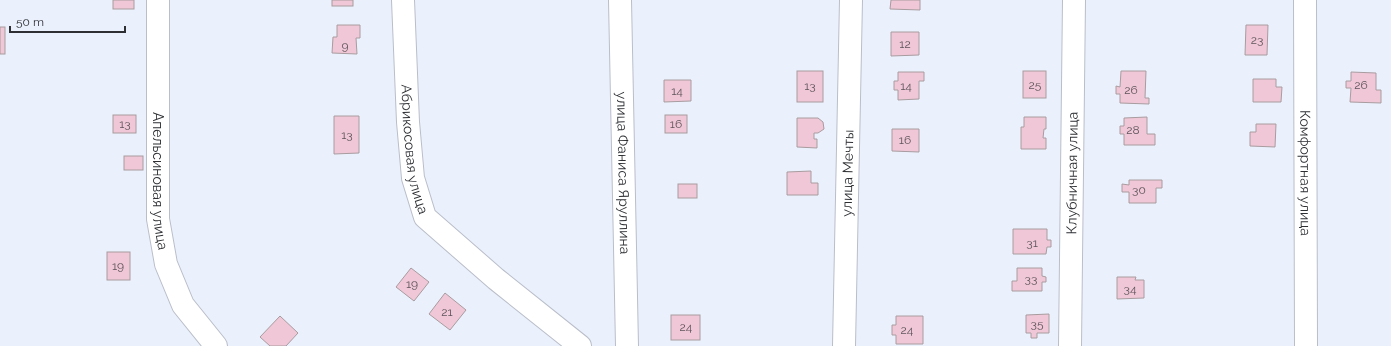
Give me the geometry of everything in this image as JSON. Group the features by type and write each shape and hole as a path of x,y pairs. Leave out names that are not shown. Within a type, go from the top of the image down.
{"street":[{"name":"Апельсиновая улица","path":"158,0 158,219 164,257 183,305 216,346"},
{"name":"Абрикосовая улица","path":"403,0 412,178 425,217 496,278 580,346"},
{"name":"улица Фаниса Яруллина","path":"620,0 627,346"},
{"name":"улица Мечты","path":"844,346 851,0"},
{"name":"Клубничная улица","path":"1070,346 1074,0"},
{"name":"Комфортная улица","path":"1305,0 1306,346"}],"building":[{"path":"113,0 134,0 134,9 113,9"},
{"path":"332,0 353,0 353,6 332,6"},
{"path":"891,0 920,0 920,10 890,9"},
{"path":"337,25 360,25 360,38 356,38 357,54 332,53 333,37 337,37"},
{"path":"1246,25 1268,25 1267,55 1245,55"},
{"path":"0,27 5,27 5,54 0,54"},
{"path":"891,32 919,32 919,55 891,56"},
{"path":"797,71 823,71 823,102 797,102"},
{"path":"1023,71 1046,71 1046,98 1023,98"},
{"path":"1121,71 1146,71 1145,98 1149,98 1149,104 1120,103 1120,94 1116,94 1116,86 1120,87"},
{"path":"898,72 924,72 924,81 919,81 919,99 898,100 898,90 894,90 894,81 898,81"},
{"path":"1351,72 1376,73 1376,90 1381,90 1381,103 1350,102 1351,88 1346,88 1346,81 1351,81"},
{"path":"1253,79 1276,79 1276,87 1282,87 1281,102 1253,102"},
{"path":"664,80 691,80 691,101 664,102"},
{"path":"113,115 136,115 136,133 113,133"},
{"path":"665,115 687,115 687,133 665,133"},
{"path":"334,116 359,116 359,153 334,154"},
{"path":"1024,117 1046,117 1046,129 1044,129 1043,138 1046,138 1046,149 1021,149 1021,127 1024,127"},
{"path":"1147,117 1147,134 1155,134 1155,145 1124,145 1124,134 1120,134 1120,126 1124,126 1124,118"},
{"path":"797,118 818,118 823,122 824,129 818,133 814,133 814,139 817,139 817,148 797,147"},
{"path":"1256,124 1276,124 1275,147 1250,146 1250,132 1256,132"},
{"path":"892,129 919,129 919,152 892,151"},
{"path":"124,156 143,156 143,170 124,170"},
{"path":"811,171 811,183 818,183 818,195 787,195 787,172"},
{"path":"1129,180 1162,180 1162,188 1156,188 1156,203 1129,203 1129,192 1122,192 1122,184 1129,185"},
{"path":"678,184 697,184 697,198 678,198"},
{"path":"1013,229 1047,229 1047,240 1051,240 1051,247 1047,247 1046,254 1013,254"},
{"path":"107,252 130,252 130,280 107,280"},
{"path":"411,268 429,282 414,301 396,287"},
{"path":"1017,268 1042,268 1042,276 1046,277 1046,282 1042,282 1042,291 1012,291 1012,281 1017,281"},
{"path":"1117,277 1136,277 1135,280 1144,280 1144,298 1117,299"},
{"path":"445,293 466,310 450,330 429,314"},
{"path":"1049,314 1049,333 1037,333 1037,338 1031,338 1031,333 1026,333 1026,315"},
{"path":"671,315 700,315 700,340 671,340"},
{"path":"280,316 298,333 286,346 270,346 260,337"},
{"path":"896,316 923,316 923,344 896,344 896,335 892,335 892,325 896,325"}]}
